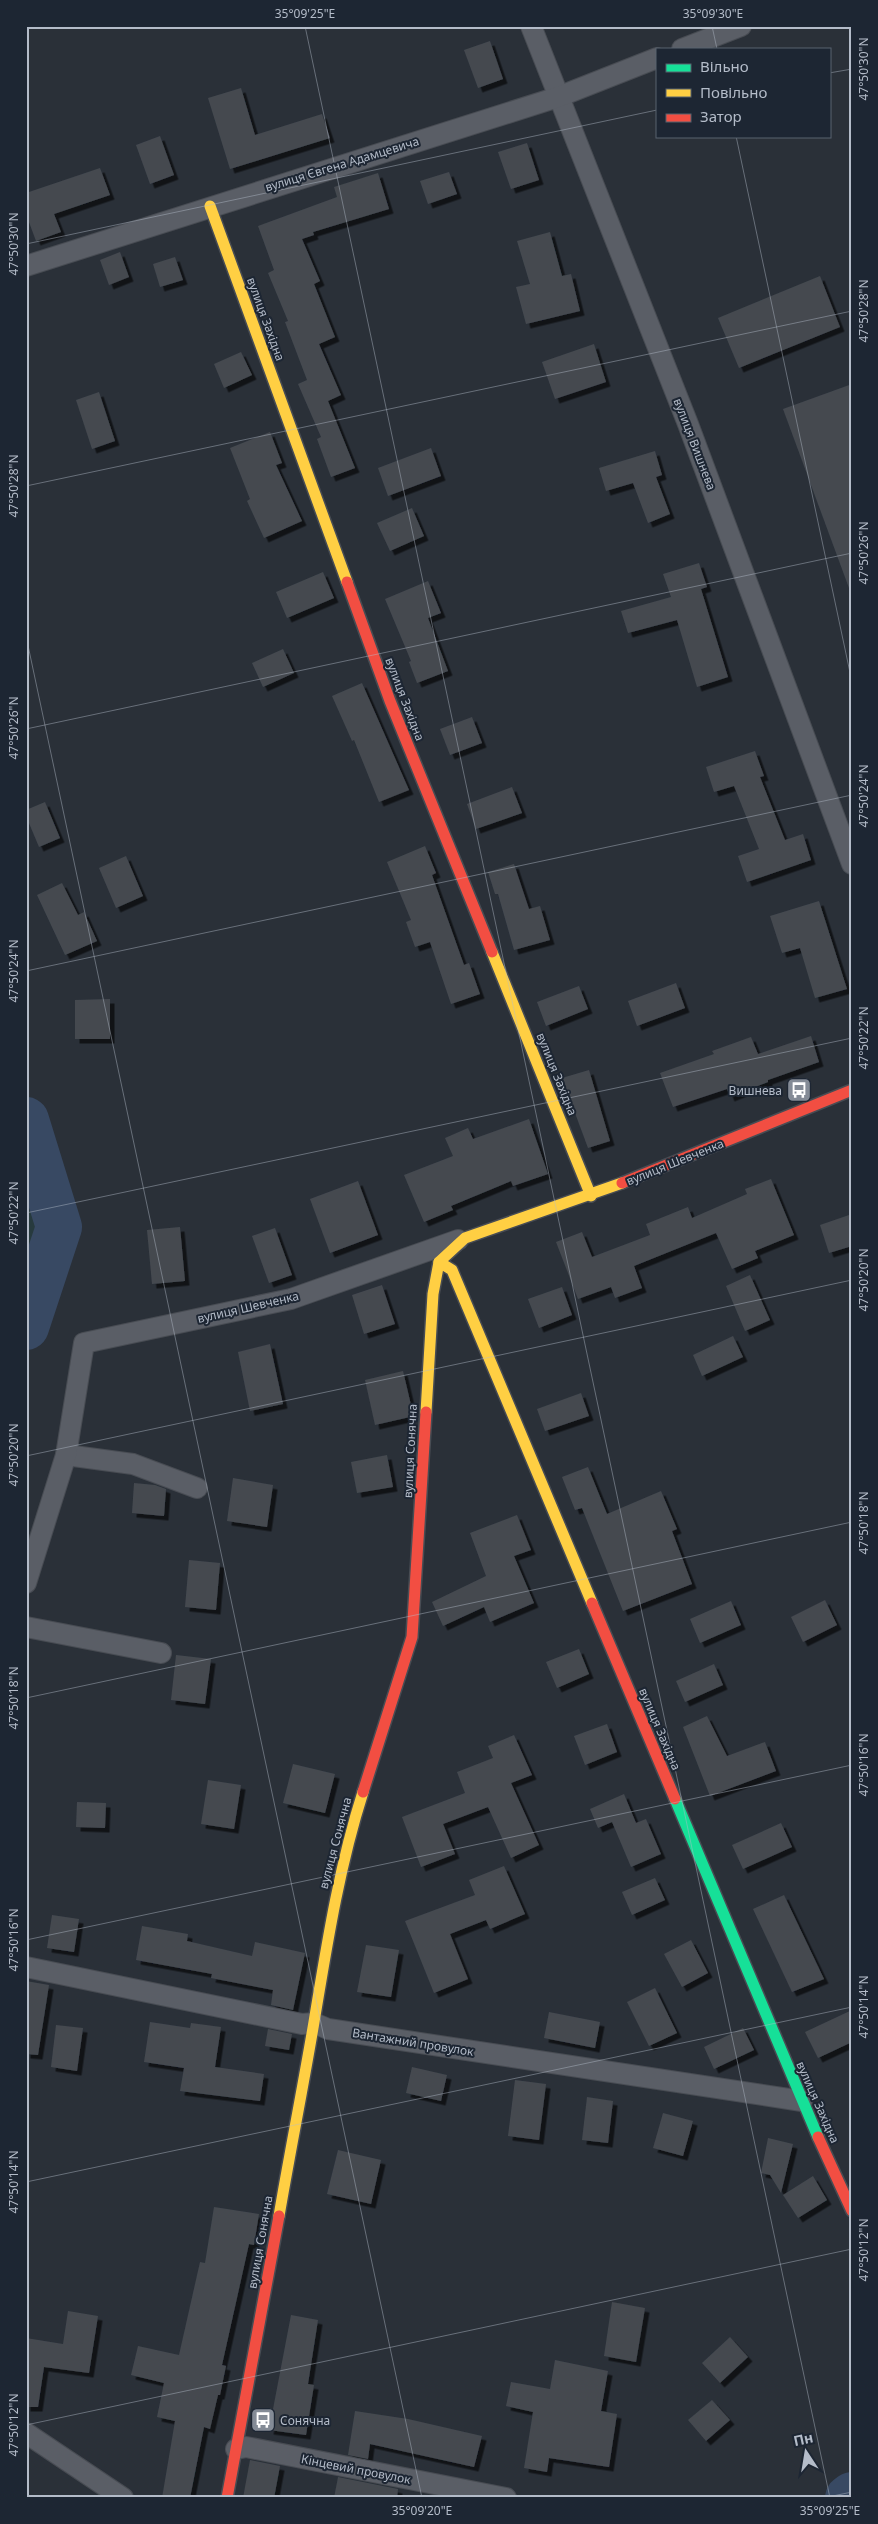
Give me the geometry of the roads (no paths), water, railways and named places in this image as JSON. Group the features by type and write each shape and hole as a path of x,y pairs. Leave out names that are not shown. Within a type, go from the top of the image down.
{"street":[{"name":"вулиця Вишнева","path":"531,26 688,424 852,864"},
{"path":"685,48 741,26"},
{"name":"вулиця Євгена Адамцевича","path":"26,266 558,97 656,58"},
{"name":"вулиця Західна","path":"210,206 390,701 592,1196"},
{"name":"вулиця Шевченка","path":"66,1455 84,1343 291,1299 592,1196 852,1090"},
{"path":"439,1262 465,1238"},
{"name":"вулиця Західна","path":"439,1262 452,1270 802,2101 852,2211"},
{"name":"вулиця Сонячна","path":"227,2498 314,2023 329,1925 351,1830 412,1637 433,1294 439,1262"},
{"path":"26,1583 66,1455 132,1464 197,1488"},
{"path":"26,1627 161,1653"},
{"name":"Вантажний провулок","path":"26,1967 302,2024 314,2023 328,2029 802,2101"},
{"path":"26,2433 123,2498"},
{"name":"Кінцевий провулок","path":"236,2448 246,2447 506,2498"}],"waterway":[{"path":"26,1120 59,1227 26,1327"},
{"path":"848,2498 852,2495"}],"place":[{"name":"Вишнева","path":"799,1090"},
{"name":"Сонячна","path":"263,2420"}]}
